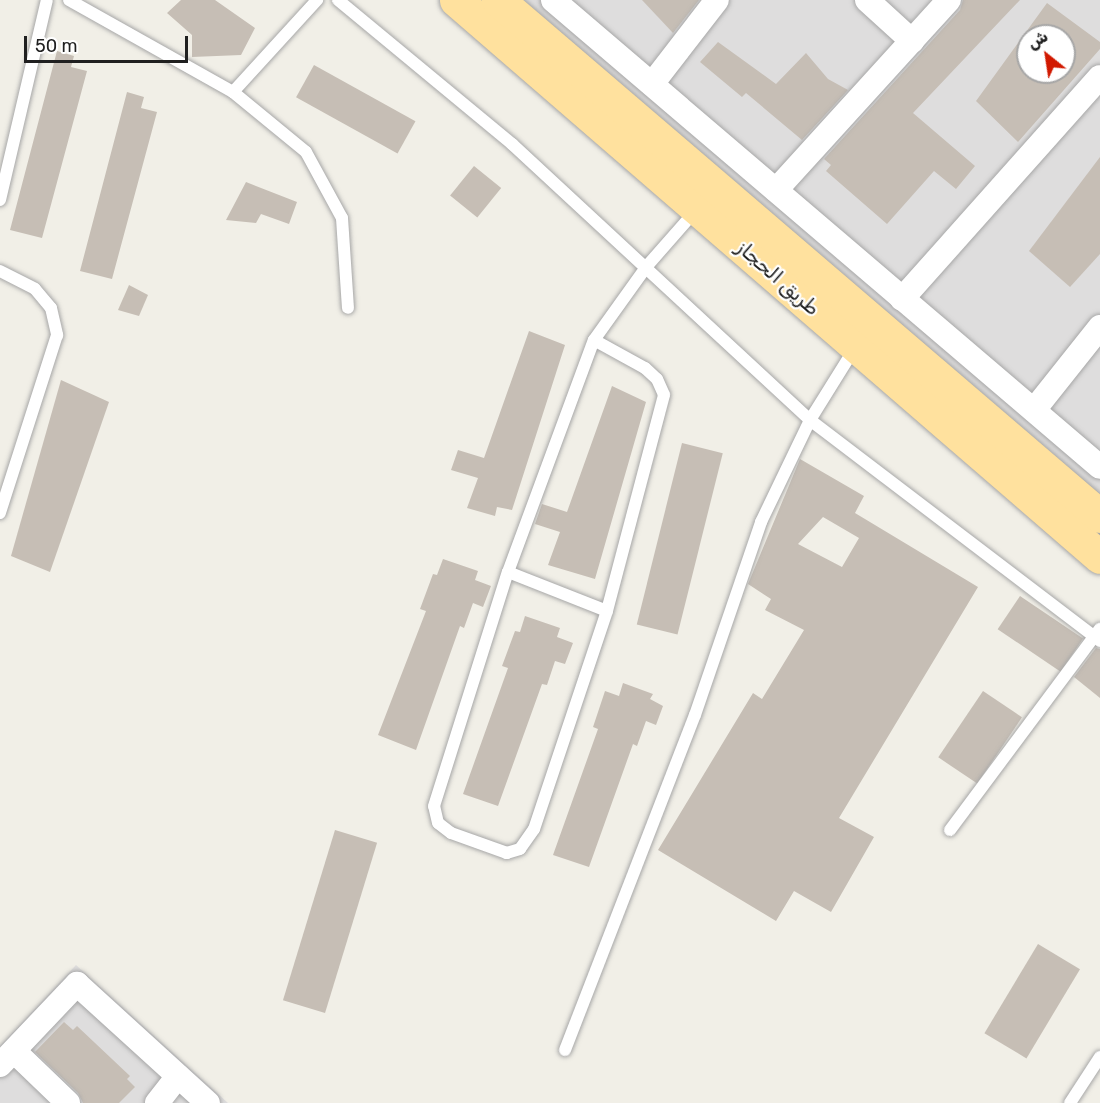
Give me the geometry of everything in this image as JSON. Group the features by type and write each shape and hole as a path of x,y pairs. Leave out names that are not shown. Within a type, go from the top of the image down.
{"main road":[{"name":"طريق الحجاز","path":"456,0 1100,557"},
{"name":"طريق الحجاز","path":"498,0 1100,516"}],"street":[{"path":"553,0 1100,467"},
{"path":"652,84 717,0"},
{"path":"867,0 912,41"},
{"path":"776,190 949,0"},
{"path":"902,299 1100,77"},
{"path":"1034,410 1100,327"},
{"path":"68,1103 7,1058 77,984 83,986 208,1103"},
{"path":"157,1103 178,1076"}],"lane":[{"path":"0,200 47,0"},
{"path":"69,0 233,92 306,152 342,218 348,308"},
{"path":"233,92 317,0"},
{"path":"338,0 512,144 647,266 810,420 1098,635 950,830"},
{"path":"594,340 645,368 657,379 664,395 607,611 534,830 520,849 507,853 451,833 438,823 434,806 508,572 594,340 647,266 697,208"},
{"path":"0,271 35,289 51,308 57,335 0,513"},
{"path":"565,1050 694,715 761,522 810,420 856,346"},
{"path":"508,572 607,611"},
{"path":"1070,1103 1100,1057"}],"shaded area":[{"path":"463,0 1100,0 1100,549"},
{"path":"76,965 228,1103 0,1103 0,1046"}],"building":[{"path":"181,0 215,0 255,28 241,55 192,57 192,35 167,13"},
{"path":"642,0 699,0 673,33"},
{"path":"963,0 1020,0 913,113 975,166 956,189 934,171 887,224 826,171 831,165 824,159 960,10"},
{"path":"1047,3 1076,24 1032,24"},
{"path":"1076,24 1100,42 1100,49 1076,76"},
{"path":"718,42 776,84 806,53 828,79 848,90 802,140 746,93 742,97 700,62"},
{"path":"1016,46 1016,84 1069,84 1018,142 976,101"},
{"path":"57,51 74,56 71,67 87,71 42,238 10,230"},
{"path":"314,65 415,121 398,154 296,97"},
{"path":"127,92 144,97 141,108 157,112 112,279 80,271"},
{"path":"1100,157 1100,254 1070,287 1029,251"},
{"path":"474,166 501,188 477,218 450,196"},
{"path":"246,182 297,202 289,224 261,214 256,223 226,220"},
{"path":"129,285 148,295 139,316 118,310"},
{"path":"529,331 565,345 512,510 497,507 495,516 467,508 478,478 451,470 458,450 484,458"},
{"path":"61,380 109,402 50,572 11,556"},
{"path":"612,386 646,402 595,579 548,565 560,532 535,524 542,504 567,512"},
{"path":"682,443 723,453 678,635 637,624"},
{"path":"800,459 864,496 855,513 978,587 839,818 874,837 831,912 794,891 776,921 658,850 753,693 762,699 804,630 765,610 771,599 748,584","holes":["823,517 859,538 842,567 798,544"]},
{"path":"443,559 478,571 475,580 491,586 483,607 473,603 464,628 460,626 416,750 378,735 426,611 420,609 433,574 437,575"},
{"path":"1020,596 1083,638 1061,672 998,629"},
{"path":"525,616 560,628 557,637 573,643 565,664 555,661 547,685 542,684 498,806 463,794 508,668 502,666 515,631 520,632"},
{"path":"1096,648 1100,649 1100,698 1074,677"},
{"path":"623,683 653,694 650,699 663,706 656,725 646,721 637,746 633,744 589,867 553,855 598,729 593,727 605,691 619,696"},
{"path":"983,691 1022,717 977,784 938,757"},
{"path":"335,830 377,843 325,1013 283,1000"},
{"path":"1038,944 1080,969 1026,1058 984,1033"},
{"path":"64,1022 73,1030 77,1026 130,1076 127,1079 135,1087 119,1103 83,1103 78,1093 35,1052"}]}
